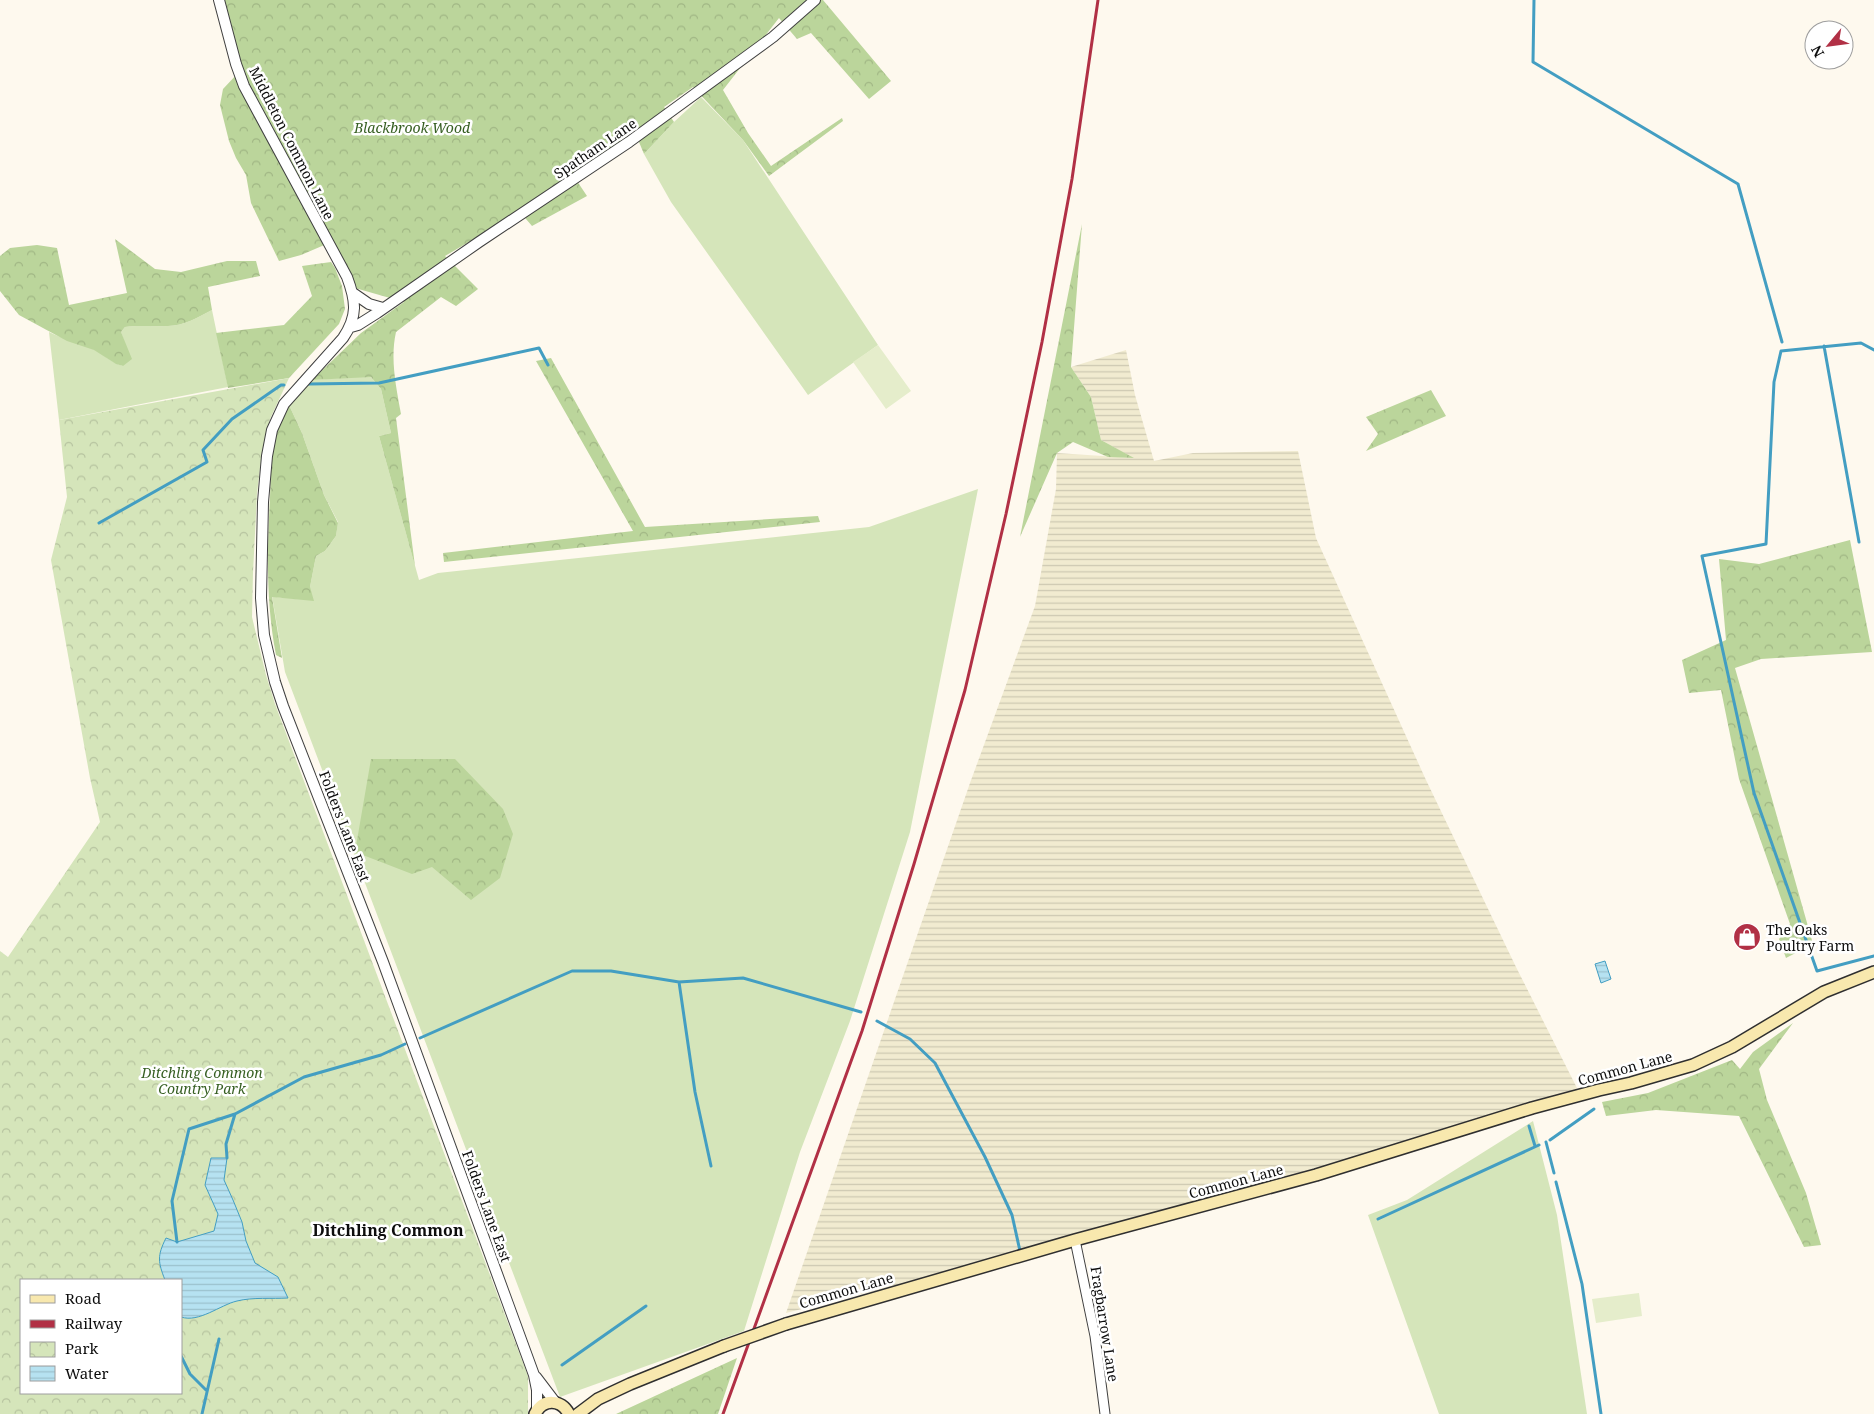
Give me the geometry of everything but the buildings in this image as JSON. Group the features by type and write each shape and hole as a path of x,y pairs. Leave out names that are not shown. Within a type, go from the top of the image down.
{"main road":[{"name":"Common Lane","path":"578,1414 598,1400 630,1384 724,1346 786,1324 1075,1240 1316,1175 1532,1108 1693,1065 1732,1047 1824,992 1874,972"},
{"name":"Common Lane","path":"558,1403 576,1405 598,1400"},
{"path":"536,1412 545,1404 558,1403 569,1414"}],"street":[{"name":"Middleton Common Lane","path":"219,0 236,64 244,86 354,293"},
{"name":"Spatham Lane","path":"351,327 358,325 478,242 575,179 708,85 773,36 815,0"},
{"path":"354,293 369,304 383,308"},
{"path":"351,327 355,309 354,293"},
{"name":"Folders Lane East","path":"351,327 284,404 272,430 267,456 263,502 261,598 264,635 280,698 386,970 534,1375 537,1390 536,1412"},
{"name":"Fragbarrow Lane","path":"1075,1240 1094,1336 1105,1414"},
{"name":"Folders Lane East","path":"534,1375 558,1403"}],"shaded area":[{"path":"1126,350 1135,395 1154,461 1193,453 1298,451 1316,538 1426,780 1516,967 1578,1090 1316,1175 1069,1242 786,1313 970,783 1035,606 1056,489 1057,453 1133,458 1101,440 1091,397 1071,367"}],"green space":[{"name":"Blackbrook Wood","path":"218,0 823,0 891,81 869,99 811,33 797,39 779,18 723,90 748,133 771,166 842,118 843,121 769,176 743,140 693,87 664,107 674,122 644,154 634,130 575,178 587,196 532,226 520,212 445,256 478,289 456,306 441,297 396,332 394,342 394,373 401,414 396,418 415,566 379,436 391,433 381,389 371,377 312,380 361,333 404,302 355,288 329,243 301,255 279,261 251,203 246,175 229,141 220,105 223,89 239,72"},
{"path":"701,97 743,140 878,345 808,395 671,202 644,154"},
{"path":"1082,224 1071,367 1091,397 1101,440 1134,458 1108,457 1073,442 1057,453 1020,537"},
{"path":"115,239 155,269 181,272 227,261 256,261 260,276 208,287 212,310 185,323 174,326 125,327 121,332 132,359 123,366 116,364 94,350 67,341 19,315 0,291 0,256 10,248 37,245 57,248 69,305 127,293"},
{"path":"331,262 342,286 345,309 339,324 289,378 228,388 216,333 284,325 312,296 302,266"},
{"path":"212,310 228,387 59,420 49,332 93,349 123,366 125,344 121,332 125,327 180,324 191,321"},
{"path":"878,345 911,391 886,409 853,362"},
{"path":"551,358 645,527 818,516 820,522 444,562 443,553 633,531 536,361"},
{"path":"371,377 381,389 391,433 379,436 419,580 438,573 869,527 978,489 910,832 850,1021 800,1152 744,1331 560,1397 285,672 272,596 281,598 310,587 316,556 325,551 336,536 338,522 324,495 302,433 289,405 312,380"},
{"name":"Ditchling Common Country Park","path":"289,378 270,419 262,452 257,493 252,617 275,704 528,1376 528,1414 0,1414 0,951 8,957 100,822 90,778 51,560 67,497 59,420"},
{"path":"1431,390 1446,416 1366,451 1378,434 1366,417"},
{"path":"289,405 302,433 324,495 338,523 336,536 325,551 316,556 310,587 314,601 272,597 282,658 276,655 270,616 268,537 274,440 278,425"},
{"path":"1850,540 1872,652 1761,659 1735,668 1813,944 1786,958 1779,939 1790,924 1739,779 1721,690 1689,693 1682,660 1726,640 1719,559 1759,564"},
{"path":"371,759 455,759 503,809 513,834 500,878 471,900 432,867 412,874 355,852"},
{"path":"1793,1023 1759,1069 1767,1100 1806,1193 1821,1245 1804,1247 1739,1116 1656,1110 1606,1116 1602,1102 1648,1093 1732,1060 1740,1069 1753,1052"},
{"path":"1533,1121 1557,1215 1587,1414 1439,1414 1368,1215 1407,1200"},
{"path":"1639,1293 1642,1316 1596,1323 1592,1299"},
{"path":"737,1358 718,1414 616,1414"}],"water":[{"path":"1605,961 1611,979 1601,983 1595,964"},
{"path":"211,1158 227,1158 224,1180 242,1222 246,1241 255,1263 278,1277 288,1298 237,1301 202,1316 195,1318 182,1317 182,1279 165,1279 160,1264 160,1254 166,1238 177,1242 214,1231 218,1214 205,1185"}],"waterway":[{"path":"1534,0 1533,62 1738,184 1782,342"},
{"path":"1874,350 1861,343 1781,351 1774,382 1766,544 1702,556 1754,793 1817,971 1874,956"},
{"path":"1824,346 1859,542"},
{"path":"308,384 379,383 539,348 548,365"},
{"path":"99,523 207,462 203,450 232,419 281,385 284,385"},
{"path":"420,1038 572,971 611,971 679,982 743,978 861,1012"},
{"path":"679,982 695,1092 711,1166"},
{"path":"877,1021 910,1039 935,1063 985,1157 1012,1215 1020,1251"},
{"path":"177,1242 172,1201 189,1129 235,1114 304,1077 381,1055 405,1044"},
{"path":"1550,1140 1594,1109"},
{"path":"227,1158 226,1144 235,1114"},
{"path":"1529,1126 1535,1146"},
{"path":"1546,1142 1554,1173"},
{"path":"1378,1219 1539,1145"},
{"path":"1556,1182 1582,1284 1601,1414"},
{"path":"562,1365 646,1306"},
{"path":"202,1414 219,1339"},
{"path":"182,1358 190,1374 207,1391"}],"railway":[{"path":"723,1414 862,1031 965,690 1006,514 1042,342 1072,179 1098,0"}],"place":[{"name":"The Oaks Poultry Farm","path":"1747,937"}],"district":[{"name":"Ditchling Common","path":"388,1230"}]}
